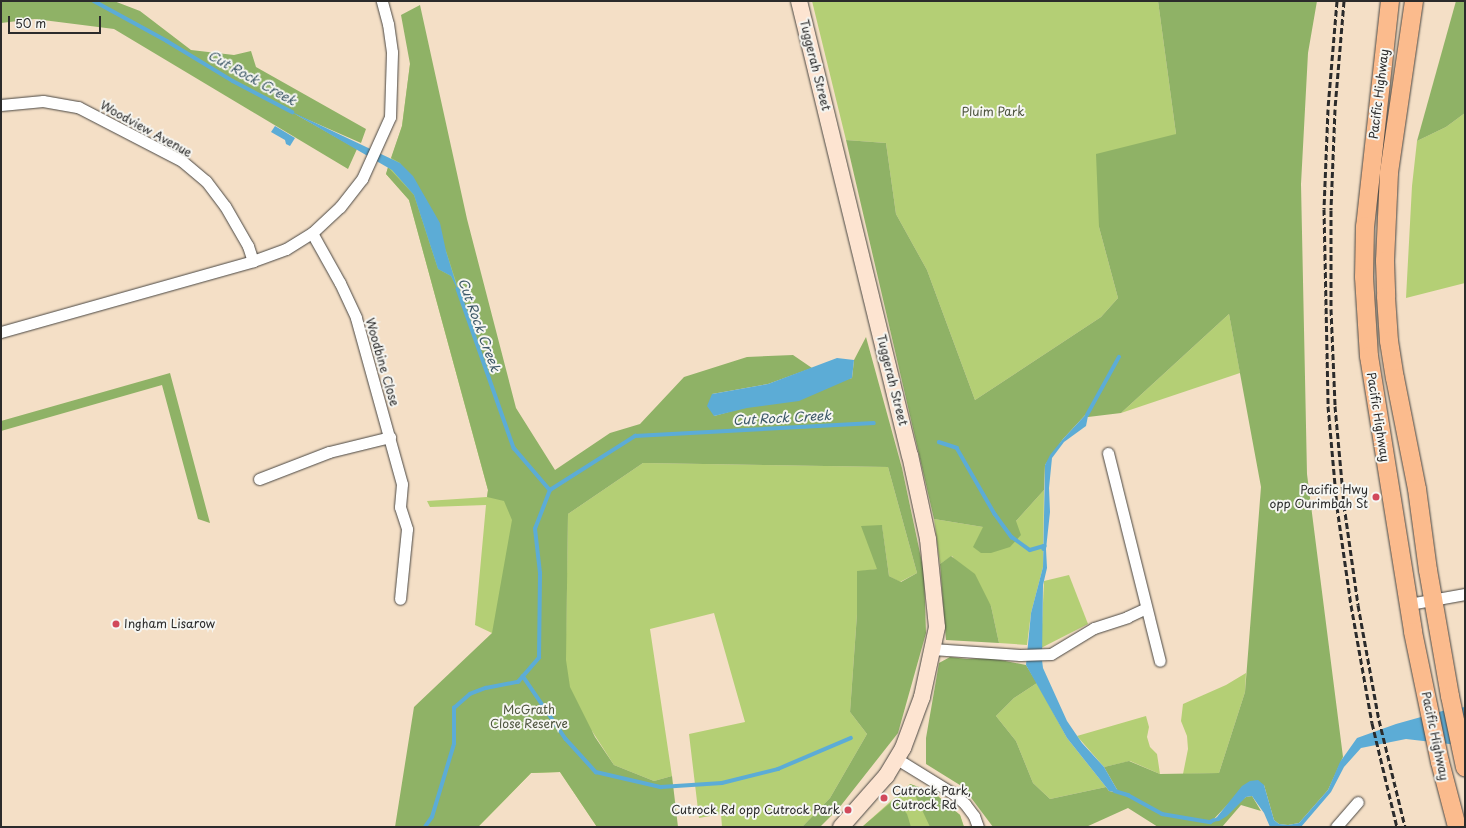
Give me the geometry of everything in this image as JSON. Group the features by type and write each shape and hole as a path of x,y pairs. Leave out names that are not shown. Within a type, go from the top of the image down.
{"main road":[{"name":"Pacific Highway","path":"1390,1 1365,226 1364,277 1372,384 1409,604 1427,700 1440,762 1457,827"},
{"name":"Pacific Highway","path":"1414,1 1389,173 1385,261 1386,290 1392,363 1417,489 1433,600 1450,696 1464,761"}],"street":[{"path":"1,332 253,261 286,249 312,233 340,207 362,179 380,143 390,117 392,52 388,24 382,1"},
{"name":"Tuggerah Street","path":"799,1 910,454 928,540 937,627 922,697 916,716 897,759 874,791 841,827"},
{"name":"Woodview Avenue","path":"1,105 43,101 78,107 182,161 206,181 225,206 248,246 253,261"},
{"name":"Woodbine Close","path":"312,233 340,284 356,318 402,484 400,506 407,529 400,599"},
{"path":"259,479 329,452 390,437"},
{"path":"1108,453 1160,660"},
{"path":"1409,604 1465,594"},
{"path":"932,649 1020,655 1051,654 1094,628 1127,617 1146,608"},
{"path":"897,759 954,794 965,804 974,816 978,827"},
{"path":"1336,827 1358,802"}],"green space":[{"path":"1,1 114,1 140,11 191,50 234,55 251,51 256,67 366,129 361,143 295,114 357,149 348,169 114,29 35,19 1,23"},
{"name":"Pluim Park","path":"812,1 1158,1 1176,134 1099,227 1118,298 1101,317 975,400 927,270 896,214 886,143 846,140"},
{"path":"1158,1 1317,1 1308,53 1301,184 1307,474 1343,757 1328,790 1299,823 1288,825 1279,824 1274,820 1264,785 1230,802 1211,822 1246,797 1252,796 1261,811 1241,805 1222,827 1158,827 1128,808 1086,827 993,827 963,787 926,764 926,738 939,663 950,657 967,659 990,658 1026,665 1037,683 1014,698 996,716 1016,741 1033,783 1050,799 1106,787 1109,791 1119,793 1104,767 1129,761 1160,774 1219,773 1245,692 1261,487 1229,314 1121,413 1088,417 1088,412 1063,439 1045,465 1044,490 1016,521 1021,535 1010,547 991,553 981,553 973,547 983,527 934,519 846,140 886,143 896,214 927,270 975,400 1101,317 1118,298 1099,227 1096,154 1176,134"},
{"path":"1456,1 1465,1 1465,113 1446,127 1417,141"},
{"name":"McGrath Close Reserve","path":"420,5 467,219 516,408 555,470 610,433 640,424 684,377 747,357 793,355 812,368 768,384 712,394 714,416 852,378 854,360 866,337 902,468 924,572 926,633 898,733 839,808 820,827 802,827 830,798 867,734 850,712 857,614 857,571 877,569 861,526 882,525 889,576 901,582 917,573 888,467 643,463 568,514 566,660 570,687 595,737 614,765 654,781 672,776 678,827 597,827 560,772 531,773 478,827 395,827 414,707 492,633 512,520 504,501 487,497 488,490 409,200 386,174 388,167 414,195 438,269 451,276 459,291 446,251 400,163 391,158 402,126 410,64 401,15"},
{"name":"McGrath Close Reserve","path":"410,64 566,636 568,514 643,463 888,467 917,573 900,582 889,576 882,526 877,569 857,572 857,614 850,712 867,734 830,798 802,827 722,827 721,814 699,818 689,734 745,722 714,613 650,629 672,776 654,781 614,765 592,731 597,827 560,772 531,773 478,827 492,633 475,625 486,505 430,507 427,501 487,497 488,490 409,200 386,174 402,126"},
{"path":"1465,113 1465,283 1406,298 1412,186 1417,141 1446,127"},
{"path":"1229,314 1240,373 1121,413"},
{"path":"170,373 210,523 198,519 162,385 1,431 1,421"},
{"path":"1044,490 1043,567 1031,613 1027,645 999,643 991,606 952,556 940,564 934,519 983,527 1016,521"},
{"path":"951,556 975,574 991,606 999,643 946,640 940,564"},
{"path":"1069,575 1088,624 1041,648 1044,581"},
{"path":"1246,673 1245,692 1219,773 1183,774 1188,749 1187,736 1181,721 1183,704 1226,685"},
{"path":"1037,683 1067,738 1106,787 1050,799 1033,783 1016,741 996,716 1014,698"},
{"path":"1146,716 1149,727 1147,737 1150,747 1157,754 1160,774 1130,761 1104,767 1077,736"},
{"path":"910,784 933,792 960,815 964,827 862,827"},
{"path":"910,784 933,792 960,815 964,827 930,827"},
{"path":"895,799 907,814 911,827 862,827"}],"water":[{"path":"288,110 400,163 413,176 440,223 446,251 459,293 451,276 438,269 414,195 392,170"},
{"path":"275,126 295,138 290,146 286,144 285,140 271,132"},
{"path":"837,358 854,360 852,378 799,401 747,408 714,416 707,406 712,394 768,384"},
{"path":"1089,411 1086,426 1064,442 1052,458 1049,488 1050,512 1046,549 1047,568 1043,585 1042,660 1043,668 1067,721 1082,743 1104,767 1119,793 1109,791 1067,738 1026,665 1031,613 1043,567 1045,465 1050,455 1063,439"},
{"path":"1465,707 1465,744 1458,745 1406,739 1361,748 1344,767 1331,792 1301,827 1270,827 1264,813 1252,796 1246,797 1227,816 1219,821 1210,822 1217,817 1242,786 1250,781 1258,780 1264,785 1274,820 1279,824 1288,825 1299,823 1328,790 1340,762 1357,738 1396,724 1446,710"}],"waterway":[{"name":"Cut Rock Creek","path":"94,1 167,41 233,81 292,112"},
{"name":"Cut Rock Creek","path":"458,289 514,448 550,490 635,436 874,423"},
{"path":"1087,415 1119,357"},
{"name":"Cut Rock Creek","path":"939,442 957,448 995,514 1012,537 1030,550 1044,546 1044,549"},
{"path":"425,827 432,817 454,744 454,708 470,694 486,688 518,682 539,658 540,573 535,529 550,490"},
{"path":"523,676 566,739 596,772 661,787 722,783 778,769 851,738"},
{"name":"Cut Rock Creek","path":"1115,791 1128,795 1162,814 1210,822 1214,820"}],"railway":[{"path":"1337,1 1328,109 1324,209 1328,406 1337,507 1351,605 1372,723 1397,827"},
{"path":"1344,1 1335,109 1331,210 1331,309 1335,406 1344,505 1358,605 1379,720 1405,827"}],"place":[{"name":"Pacific Hwy opp Ourimbah St","path":"1376,497"},
{"name":"Ingham Lisarow","path":"116,624"},
{"name":"Cutrock Park, Cutrock Rd","path":"884,798"},
{"name":"Cutrock Rd opp Cutrock Park","path":"848,810"}]}
